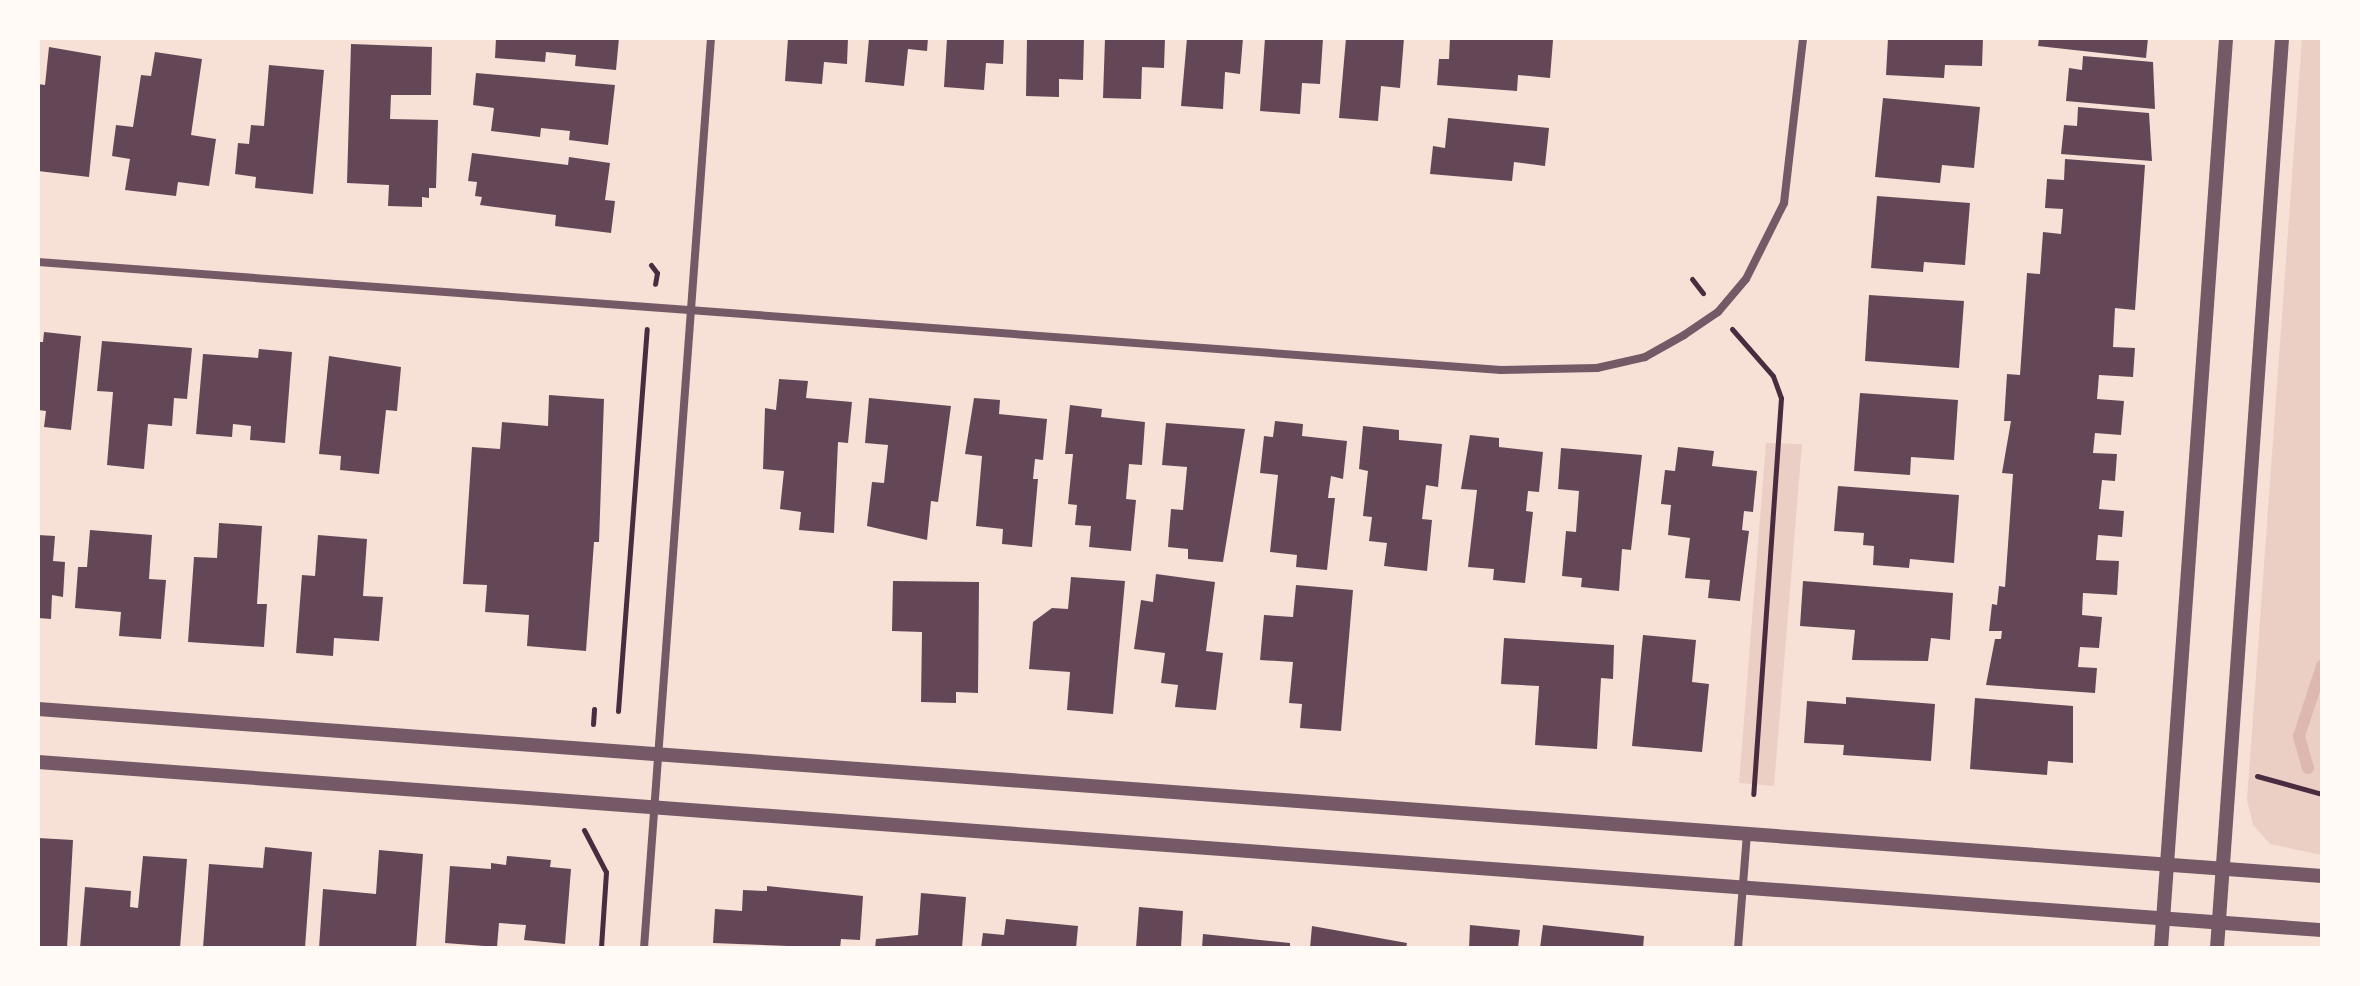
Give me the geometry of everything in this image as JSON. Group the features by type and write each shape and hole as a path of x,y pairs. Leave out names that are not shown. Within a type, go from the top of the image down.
{"street":[{"path":"644,948 711,38"},
{"path":"38,262 1552,372 1645,357 1718,312 1754,266 1784,203 1803,38"},
{"path":"2161,948 2226,38"},
{"path":"2217,948 2282,38"},
{"path":"38,709 2322,876"},
{"path":"38,762 2322,930"},
{"path":"1738,948 1747,834"}],"path":[{"path":"1692,279 1773,376 1781,398 1753,794"},
{"path":"618,711 645,338"},
{"path":"2248,773 2322,794"}],"shaded area":[{"path":"2302,38 2322,38 2322,855 2270,844 2253,825 2247,800"},
{"path":"1766,443 1802,444 1774,786 1739,783"}],"building":[{"path":"496,38 619,38 616,70 575,66 576,55 546,52 545,62 495,58"},
{"path":"788,38 848,38 847,64 824,62 822,84 785,81"},
{"path":"869,38 928,38 927,51 908,49 904,86 865,82"},
{"path":"947,38 1004,38 1003,64 986,63 984,90 944,87"},
{"path":"1027,38 1084,38 1083,80 1059,79 1059,97 1026,96"},
{"path":"1105,38 1165,38 1164,68 1142,67 1141,99 1103,98"},
{"path":"1187,38 1243,38 1240,74 1225,72 1223,109 1181,106"},
{"path":"1265,38 1323,38 1320,84 1302,83 1300,114 1260,111"},
{"path":"1346,38 1404,38 1400,88 1381,86 1378,121 1339,118"},
{"path":"1450,38 1553,40 1550,78 1518,75 1517,91 1437,85 1439,59 1449,59"},
{"path":"1888,38 1983,38 1982,66 1945,65 1944,78 1886,75"},
{"path":"2039,38 2148,38 2146,58 2038,46"},
{"path":"351,44 432,47 431,95 391,95 390,119 438,120 436,188 429,188 429,198 422,197 422,207 388,206 389,185 347,183"},
{"path":"49,47 101,56 89,177 38,171 38,84 45,85"},
{"path":"155,52 202,59 191,135 216,139 209,186 178,182 176,196 125,190 130,159 112,156 116,125 133,127 141,75 151,76"},
{"path":"2083,56 2153,62 2155,109 2066,101 2069,68 2082,70"},
{"path":"269,65 324,70 313,194 255,188 256,177 235,174 238,143 249,144 251,125 264,126"},
{"path":"476,73 615,85 608,145 569,140 570,131 541,128 540,137 491,131 494,108 473,105"},
{"path":"1883,98 1980,107 1974,168 1942,165 1940,183 1875,177"},
{"path":"2078,107 2149,113 2152,161 2061,154 2064,125 2077,126"},
{"path":"1448,118 1549,128 1545,166 1514,162 1512,181 1430,174 1433,146 1445,148"},
{"path":"472,153 568,165 569,157 610,163 605,200 615,201 611,233 555,226 556,215 480,205 482,197 475,196 477,182 468,181"},
{"path":"2065,159 2145,165 2135,310 2115,308 2113,347 2135,348 2133,377 2099,375 2097,399 2124,401 2121,435 2095,433 2093,453 2117,454 2115,481 2102,480 2099,509 2124,511 2122,537 2098,535 2096,560 2119,561 2117,595 2083,593 2082,615 2102,617 2099,648 2080,647 2078,667 2097,668 2095,693 1986,685 1995,639 2001,639 2002,631 1989,631 1992,604 1997,605 1999,586 2005,587 2013,474 2002,473 2011,421 2004,421 2007,374 2020,375 2027,273 2040,274 2043,232 2061,234 2063,209 2045,208 2047,179 2064,180"},
{"path":"1877,196 1970,203 1965,265 1924,262 1923,272 1871,268"},
{"path":"1869,295 1964,301 1959,368 1865,361"},
{"path":"44,332 81,336 71,430 44,427 46,411 38,410 38,342 43,342"},
{"path":"102,341 192,348 187,399 174,398 172,426 148,424 144,469 107,465 113,392 97,391"},
{"path":"259,349 292,352 285,443 250,440 251,426 233,424 232,437 196,434 203,354 258,358"},
{"path":"329,356 401,367 397,411 386,410 379,474 340,470 341,456 319,454"},
{"path":"779,379 808,381 806,398 852,402 848,443 838,442 834,533 799,530 801,512 780,509 784,471 763,469 765,408 776,410"},
{"path":"1860,393 1958,400 1954,460 1911,457 1910,475 1854,471"},
{"path":"549,395 604,399 599,542 594,542 586,651 527,646 529,615 485,612 487,585 463,584 472,447 500,449 502,422 548,426"},
{"path":"869,398 951,406 938,502 931,501 927,540 867,526 872,482 884,483 888,445 865,443"},
{"path":"974,398 1000,400 999,414 1047,419 1043,460 1035,459 1033,479 1038,479 1032,547 1002,544 1003,529 976,526 982,456 965,454"},
{"path":"1070,405 1102,409 1101,417 1145,422 1142,465 1129,464 1126,499 1136,500 1131,551 1089,547 1091,526 1075,525 1077,505 1068,504 1073,454 1065,454"},
{"path":"1275,421 1303,424 1302,436 1347,441 1343,479 1331,476 1328,498 1335,498 1327,570 1296,567 1297,555 1270,552 1278,475 1260,473 1264,436 1273,437"},
{"path":"1166,423 1245,429 1223,562 1188,559 1188,549 1168,547 1171,509 1183,510 1187,467 1162,465"},
{"path":"1363,426 1399,430 1399,440 1442,444 1438,487 1426,485 1422,519 1432,520 1427,571 1384,566 1387,543 1369,541 1372,517 1363,516 1368,471 1359,469"},
{"path":"1470,435 1499,438 1499,447 1543,452 1539,492 1528,491 1526,511 1533,512 1525,583 1493,580 1494,569 1468,567 1477,490 1461,489"},
{"path":"1678,447 1714,451 1712,466 1757,471 1753,512 1744,511 1742,530 1749,531 1740,601 1708,598 1710,580 1685,578 1690,538 1668,535 1671,505 1661,504 1665,470 1675,471"},
{"path":"1561,448 1642,455 1631,550 1622,549 1619,591 1581,587 1582,578 1562,576 1566,531 1576,532 1579,491 1558,489"},
{"path":"1838,486 1959,495 1954,563 1910,559 1909,568 1873,565 1874,546 1863,545 1864,533 1834,531"},
{"path":"219,523 262,526 257,604 267,604 264,647 188,642 194,557 217,558"},
{"path":"90,530 152,535 149,579 166,580 161,639 119,636 121,612 75,608 78,567 87,567"},
{"path":"38,535 55,536 53,561 65,562 63,597 52,595 51,619 38,618"},
{"path":"318,535 367,539 363,596 383,597 379,641 334,638 333,656 296,653 302,575 315,576"},
{"path":"1156,574 1215,582 1206,651 1223,653 1216,710 1175,707 1178,685 1161,683 1165,653 1134,649 1141,600 1153,602"},
{"path":"1071,577 1125,581 1113,714 1067,710 1070,672 1029,669 1033,622 1052,608 1068,609"},
{"path":"893,581 979,582 978,693 956,692 956,703 921,702 922,632 892,631"},
{"path":"1803,581 1953,593 1950,640 1931,638 1928,661 1852,660 1855,630 1800,626"},
{"path":"1296,585 1353,590 1341,731 1300,728 1302,704 1289,703 1293,662 1260,660 1264,615 1293,617"},
{"path":"1643,635 1696,640 1692,682 1709,684 1702,752 1632,746"},
{"path":"1504,638 1614,645 1613,679 1601,678 1597,749 1535,745 1539,686 1501,684"},
{"path":"1846,697 1935,704 1931,761 1843,755 1844,745 1804,743 1807,701 1846,704"},
{"path":"1975,698 2073,706 2073,763 2048,761 2047,775 1970,769"},
{"path":"38,838 73,840 67,948 38,948"},
{"path":"265,847 312,852 305,948 203,948 209,864 263,868"},
{"path":"379,850 423,854 416,948 319,948 323,889 376,894"},
{"path":"143,856 187,859 180,948 80,948 85,887 131,891 130,907 138,908"},
{"path":"507,856 551,860 550,867 571,869 565,944 524,940 526,925 499,923 497,947 445,943 450,866 491,869 491,863 506,865"},
{"path":"767,886 863,896 860,940 841,939 840,948 713,943 715,909 742,911 743,890 767,891"},
{"path":"921,893 966,897 962,948 875,948 876,939 918,935"},
{"path":"1139,907 1183,911 1181,948 1136,948"},
{"path":"1006,919 1078,926 1076,948 981,948 983,933 1004,935"},
{"path":"1470,925 1520,930 1518,948 1469,948"},
{"path":"1543,925 1644,936 1643,948 1540,948"},
{"path":"1312,926 1407,943 1406,948 1310,948"},
{"path":"1203,934 1290,943 1290,948 1202,948"}],"waterway":[{"path":"2308,768 2299,736 2322,666"}]}
